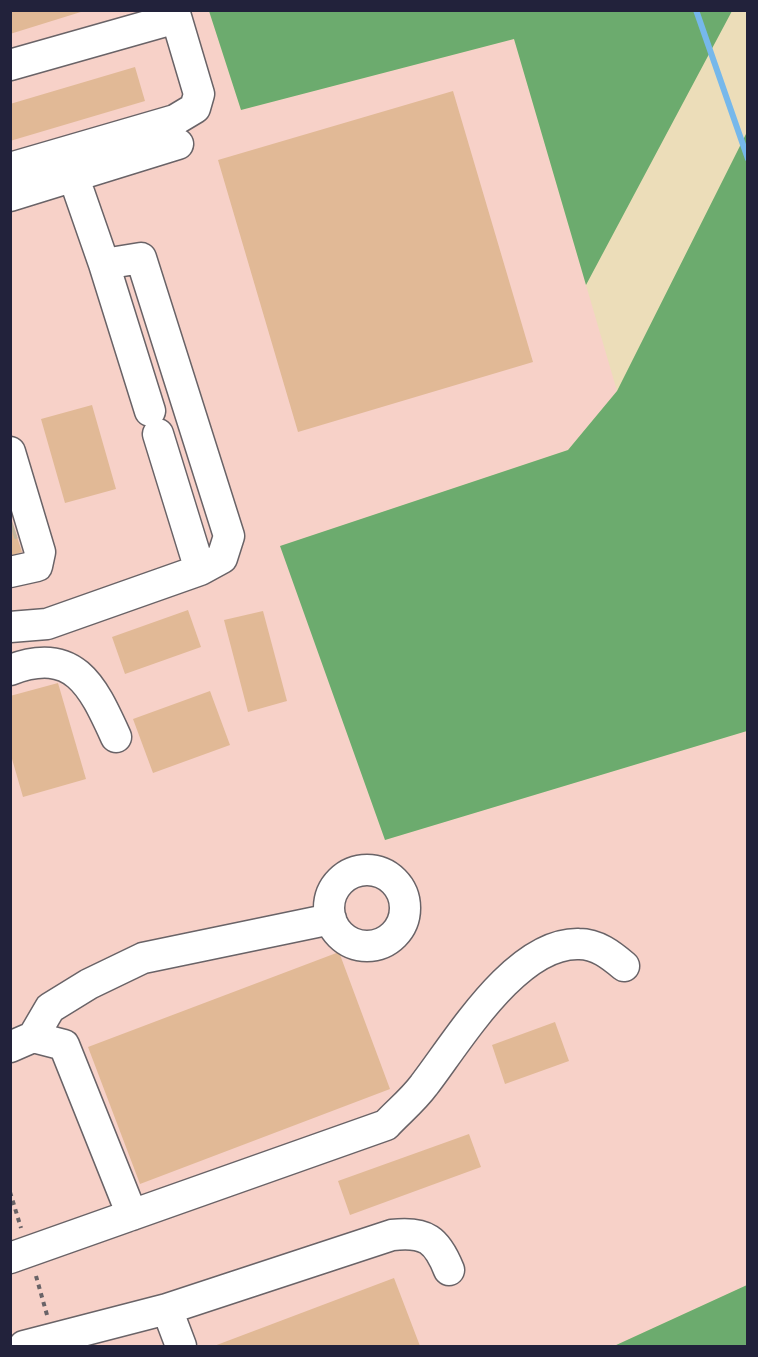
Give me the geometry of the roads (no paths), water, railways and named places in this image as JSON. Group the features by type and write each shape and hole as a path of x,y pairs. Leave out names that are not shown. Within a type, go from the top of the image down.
{"lane":[{"path":"10,65 175,14 199,94 195,108 175,120 10,168"},
{"path":"10,196 178,144"},
{"path":"73,175 105,264 200,570"},
{"path":"10,627 47,624 200,570 222,558 229,536 141,258 105,264"},
{"path":"10,572 37,566 40,560 40,552 22,521 11,457"},
{"path":"10,670 44,662 67,667 84,678 100,702 116,737"},
{"path":"22,1042 50,1008 89,984 143,958 331,919"},
{"path":"10,1258 386,1125 422,1087 490,999 529,962 556,948 579,944 604,950 624,966"},
{"path":"22,1042 64,1045 132,1215"},
{"path":"24,1347 167,1309 403,1233 424,1237 440,1248 449,1270"},
{"path":"167,1309 181,1347"}],"waterway":[{"path":"696,10 748,159"}]}
